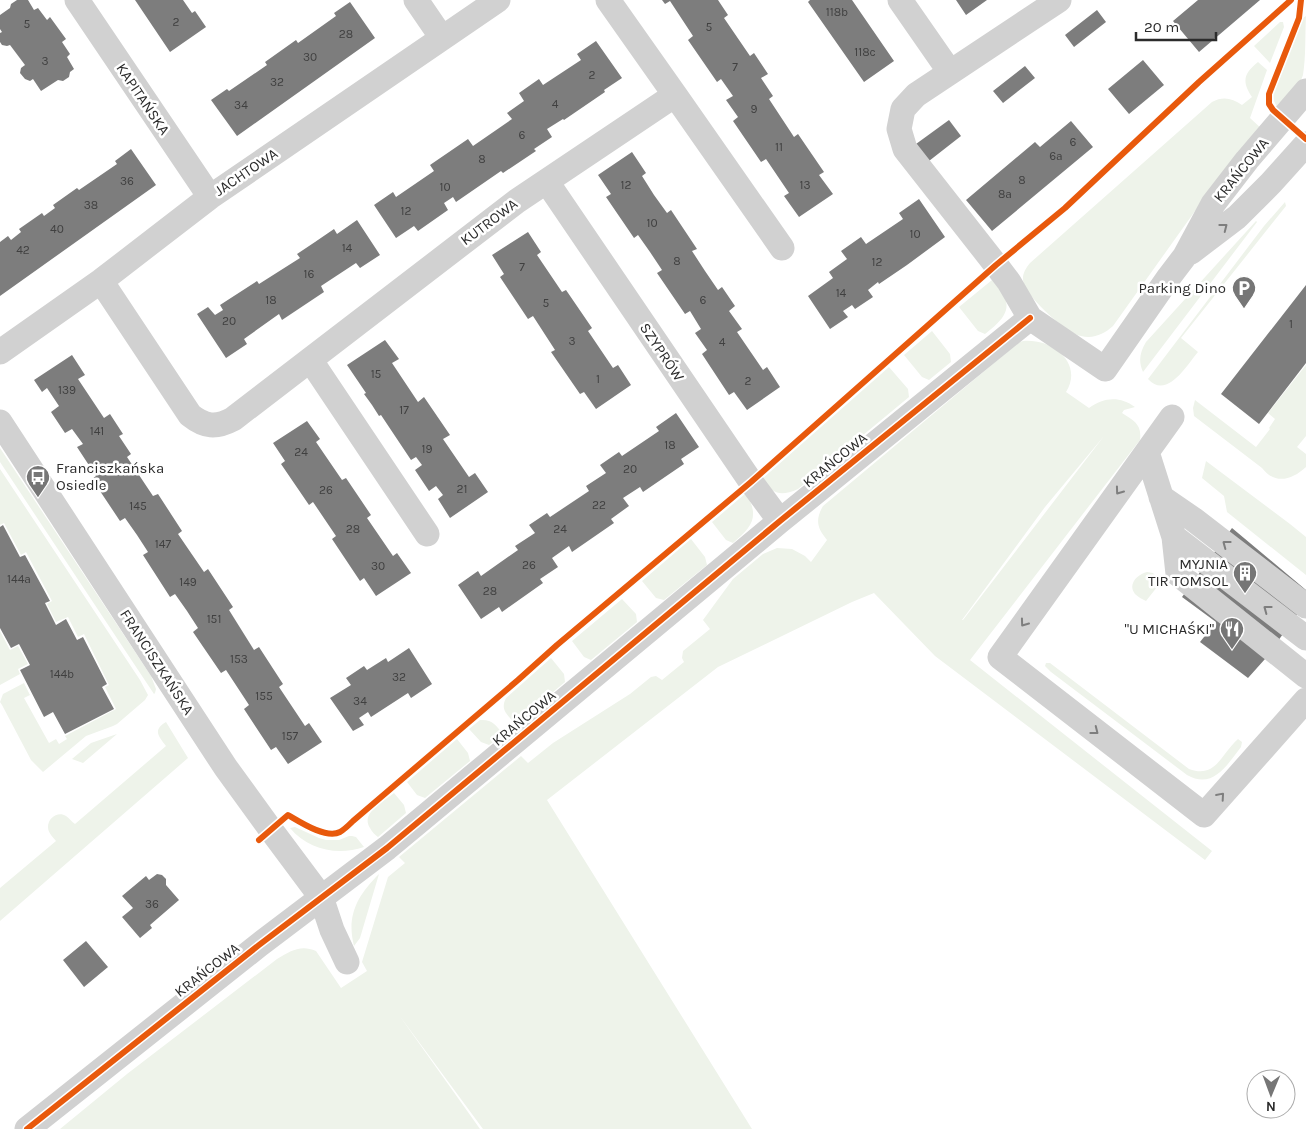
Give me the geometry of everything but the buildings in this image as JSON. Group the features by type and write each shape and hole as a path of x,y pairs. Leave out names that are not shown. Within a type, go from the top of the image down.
{"street":[{"name":"KAPITAŃSKA","path":"77,0 210,198"},
{"path":"416,0 442,38"},
{"name":"JACHTOWA","path":"0,352 100,281 210,198 498,0"},
{"path":"608,0 782,248"},
{"path":"900,0 950,72"},
{"path":"1030,318 1009,282 905,149 899,129 903,109 916,95 1058,0"},
{"name":"KRAŃCOWA","path":"27,1129 321,897 387,848 780,521 1030,318 1105,369 1169,277 1186,256 1213,204 1247,160 1306,91"},
{"name":"KUTROWA","path":"100,281 190,415 202,423 218,425 233,419 517,201 675,95"},
{"name":"KRAŃCOWA","path":"1186,256 1237,217 1306,144"},
{"name":"SZYPRÓW","path":"547,182 751,482 780,521"},
{"path":"311,360 428,534"},
{"path":"1172,417 1000,657 1204,815 1306,700"},
{"name":"FRANCISZKAŃSKA","path":"0,422 226,768 321,897 332,930 347,962"},
{"path":"1147,452 1174,537 1178,574 1306,676"},
{"path":"1161,496 1306,606"},
{"path":"1174,537 1306,638"}],"shaded area":[{"path":"1306,16 1303,75 1296,89 1279,111 1273,94 1303,18"},
{"path":"1280,22 1283,22 1284,27 1270,63 1254,46"},
{"path":"1258,62 1267,70 1250,118 1263,130 1210,190 1113,326 1102,333 1090,337 1075,334 1067,329 1040,306 1027,290 1023,278 1028,265 1212,102 1227,99 1242,105 1252,97 1247,87 1246,78 1249,70"},
{"path":"1285,202 1286,206 1181,338 1198,352 1182,372 1169,383 1155,384 1148,379 1264,226"},
{"path":"1256,221 1143,372 1140,357 1146,342"},
{"path":"992,280 1004,296 1006,308 1002,318 985,334 978,331 959,307"},
{"path":"932,331 950,354 951,362 929,380 922,377 904,355"},
{"path":"1034,341 1054,348 1062,354 1068,362 1071,371 1071,381 1066,392 1089,408 1100,402 1112,399 1124,401 1135,407 1124,410 1122,413 1133,421 1140,430 1140,440 970,660 1212,851 1205,860 935,656 874,593 718,667 547,800 752,1129 483,1129 399,1015 480,1129 60,1129 127,1074 286,953 300,948 316,951 341,988 367,971 362,962 388,877 405,863 399,857 521,756 528,763 553,743 630,694 651,677 656,676 662,680 684,662 682,658 683,651 710,629 703,620 733,579 763,554 777,548 792,549 805,556 811,562 827,540 818,524 823,506 1018,343","holes":["1104,436 963,620 1045,507"]},
{"path":"1306,365 1306,436 1297,447 1306,454 1306,467 1289,478 1278,479 1272,477 1194,416 1195,400 1256,447 1275,419 1268,413"},
{"path":"889,367 908,389 909,397 798,489 786,493 778,493 761,480"},
{"path":"0,448 151,676 156,689 154,694 0,462"},
{"path":"1206,461 1306,537 1306,575 1227,512 1224,496 1202,478"},
{"path":"0,469 140,680 148,695 145,700 117,724 86,736 43,772 31,760 0,702 3,694 24,683 30,695 24,698 49,743 56,739 59,744 67,739 65,736 116,709 105,687 109,685 84,634 78,637 68,617 56,622 47,604 52,601 26,552 21,555 4,523 0,525"},
{"path":"746,493 753,509 752,521 745,532 733,543 726,540 712,522"},
{"path":"691,539 705,557 707,565 664,600 656,598 642,581"},
{"path":"1147,572 1153,573 1161,582 1146,601 1135,594 1132,587 1137,577"},
{"path":"622,599 636,614 637,622 591,660 584,657 572,641"},
{"path":"0,631 10,650 18,646 28,664 18,669 20,674 0,685"},
{"path":"551,658 564,674 565,682 515,724 504,709 506,698"},
{"path":"1046,663 1050,663 1189,769 1206,771 1212,768 1238,739 1242,742 1241,747 1225,768 1218,773 1212,777 1196,779 1187,775 1051,672 1045,666"},
{"path":"480,720 496,725 503,734 489,745 481,742 469,729"},
{"path":"166,722 188,758 0,921 0,888 56,841 48,829 48,824 52,818 60,814 75,824 166,746 159,737 158,731"},
{"path":"117,734 83,763 72,759 91,743"},
{"path":"457,739 468,753 470,761 425,798 417,795 407,782"},
{"path":"394,793 404,805 406,813 378,837 370,828 368,817 374,808"},
{"path":"295,827 326,840 339,840 349,836 356,837 364,847 344,851 324,849 314,846 297,836 290,828"},
{"path":"379,874 360,938 354,946 352,925 356,906 365,890"}],"cycle path":[{"path":"259,840 288,815 321,832 334,834 345,828 557,645 751,482 996,265 1065,208 1199,82 1291,0"},
{"path":"1301,0 1299,18 1269,94 1269,104 1273,110 1306,139"},
{"path":"27,1129 259,945 387,848 780,521 1030,318"}],"place":[{"name":"Parking Dino","path":"1244,309"},
{"name":"Franciszkańska Osiedle","path":"38,498"},
{"name":"MYJNIA TIR TOMSOL","path":"1245,594"},
{"name":"\"U MICHAŚKI\"","path":"1232,650"}]}
